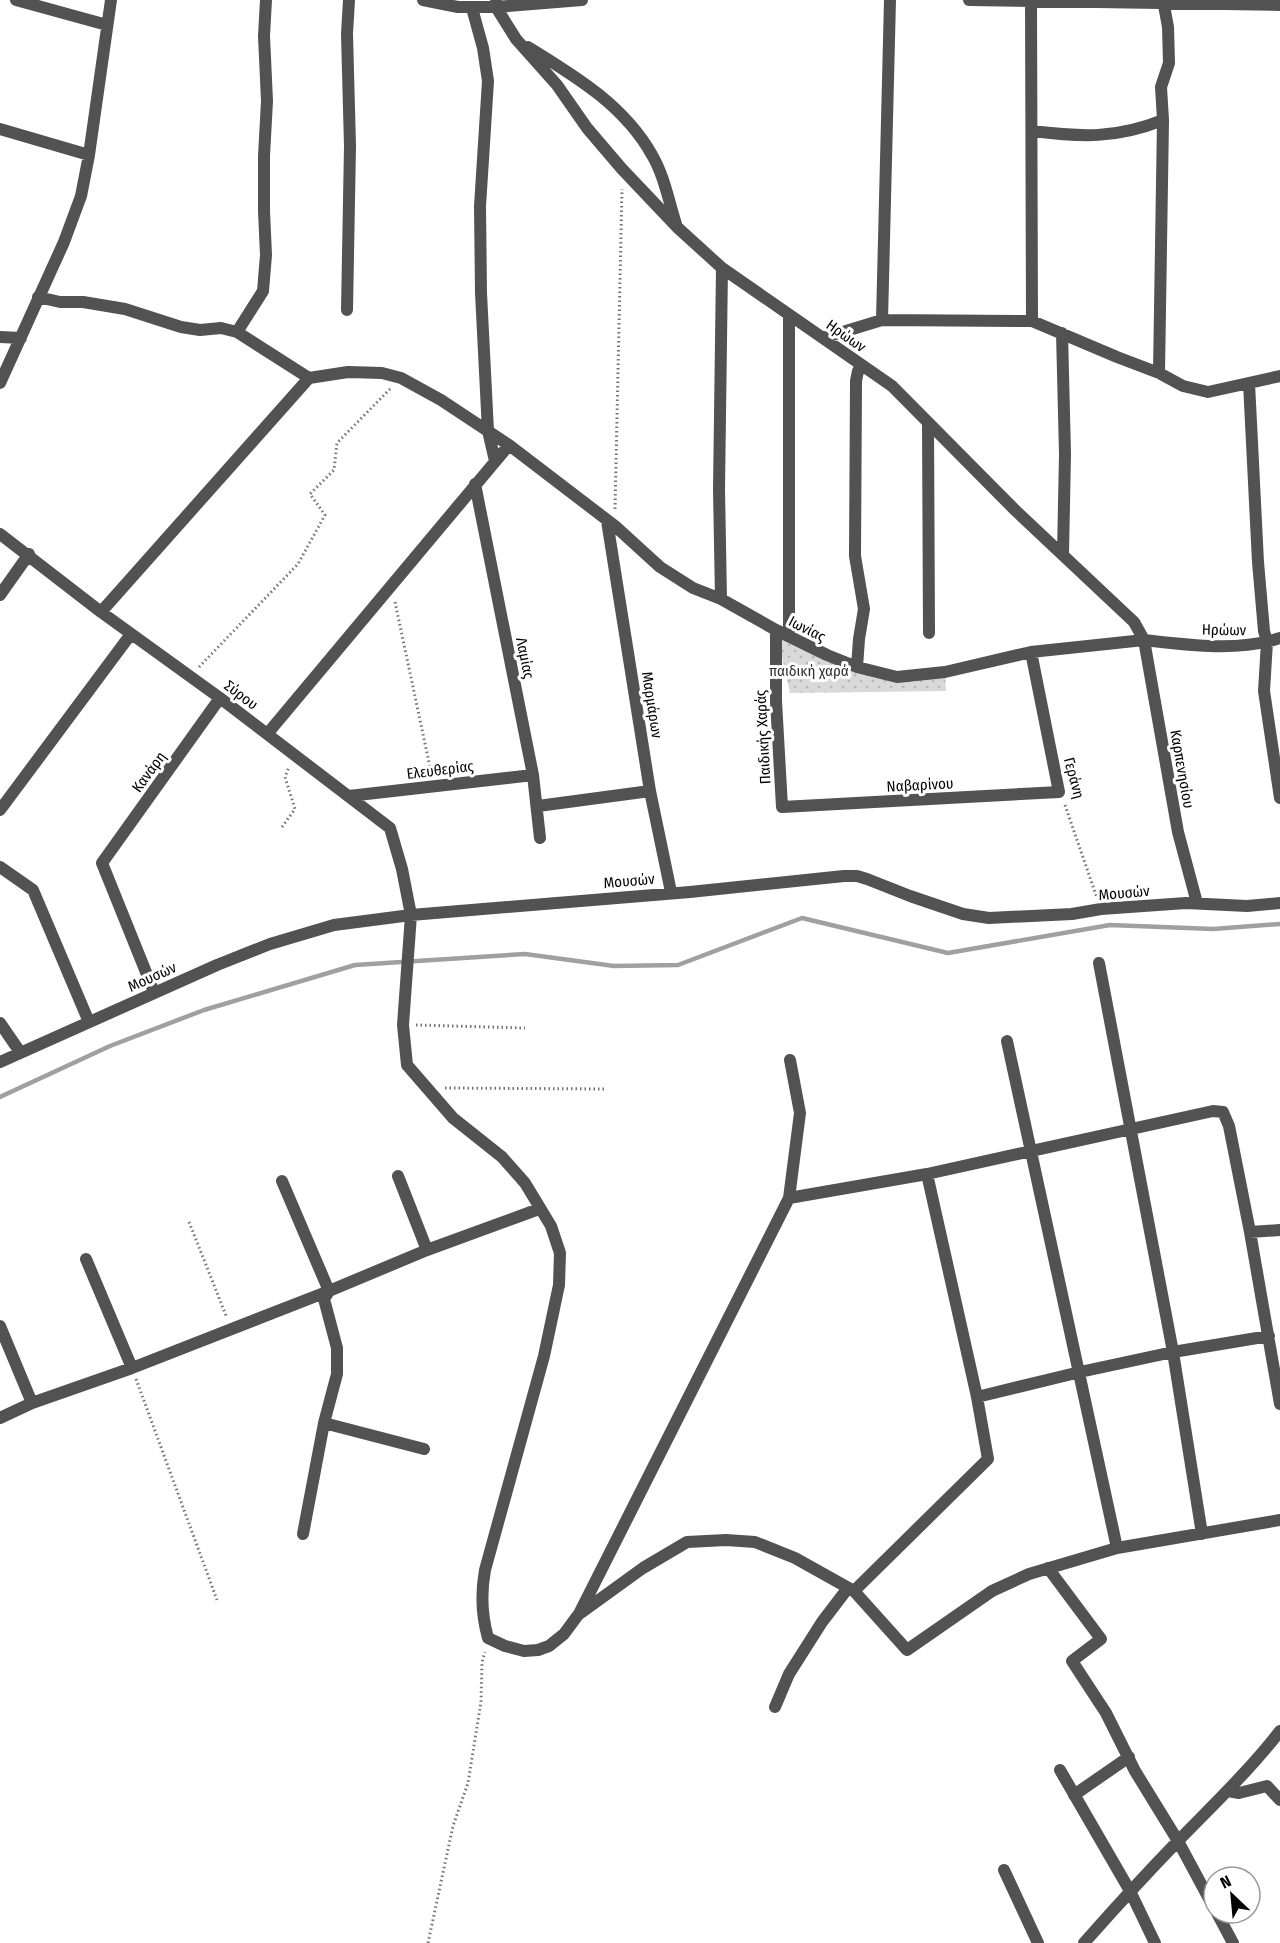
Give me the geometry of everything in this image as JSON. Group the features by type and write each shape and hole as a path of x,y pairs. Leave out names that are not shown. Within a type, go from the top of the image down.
{"street":[{"path":"16,0 107,26"},
{"path":"0,383 64,242 81,196 111,0"},
{"path":"237,332 263,291 267,255 264,167 267,101 264,36 266,0"},
{"path":"347,310 350,146 347,34 349,0"},
{"path":"423,0 472,8 496,3 582,0"},
{"path":"882,320 890,0"},
{"path":"969,0 1163,1 1280,5"},
{"path":"1159,373 1163,120 1161,87 1169,63 1168,27 1163,1"},
{"path":"1031,2 1032,321"},
{"name":"Ηρώων","path":"496,3 516,39 557,85 587,128 678,228 723,268 892,386 1016,511 1134,622 1144,640 1184,644 1253,645 1280,638"},
{"path":"472,8 483,48 488,81 480,206 481,293 488,431 495,461"},
{"path":"516,39 587,84 632,127 652,155 665,186 678,228"},
{"path":"1032,131 1085,136 1107,135 1128,132 1163,120"},
{"path":"0,129 89,155"},
{"path":"721,599 719,489 723,268"},
{"path":"38,297 60,302 83,302 125,309 181,327 200,330 221,328 237,332 309,378 101,612"},
{"path":"789,315 789,636"},
{"path":"823,338 882,320 1032,321 1159,373 1184,386 1208,392 1280,376"},
{"path":"1062,333 1065,454 1063,554"},
{"path":"0,337 21,338"},
{"path":"857,667 864,609 855,556 856,381 862,365"},
{"name":"Ιωνίας","path":"309,378 348,372 382,373 401,378 441,400 509,445 611,523 660,567 693,588 721,599 827,656 857,667 897,677 945,672 1031,652 1144,640"},
{"path":"1249,383 1258,562 1267,642 1264,691 1280,798"},
{"path":"928,423 929,633"},
{"path":"268,734 509,445"},
{"name":"Λαμίας","path":"475,484 533,775 540,838"},
{"name":"Μαρμάρων","path":"611,523 650,791 671,892"},
{"name":"Σύρου","path":"0,534 29,554 101,612 295,754 390,828 402,870 411,915 403,1025 407,1065 453,1118 502,1157 525,1183 556,1237 560,1253 559,1285 544,1356 484,1570 482,1583 484,1621 488,1638"},
{"path":"0,595 29,554"},
{"name":"Παιδικής Χαράς","path":"776,630 776,701 782,807"},
{"path":"0,810 131,634"},
{"name":"Καρπενησίου","path":"1144,640 1178,832 1197,903"},
{"name":"Γεράνη","path":"1031,652 1059,792"},
{"name":"Κανάρη","path":"154,992 102,863 220,698"},
{"name":"Ελευθερίας","path":"349,796 533,775"},
{"path":"538,806 650,791"},
{"name":"Ναβαρίνου","path":"782,807 1059,792"},
{"path":"0,867 33,890 89,1022"},
{"name":"Μουσών","path":"0,1062 154,992 291,938 334,925 411,915 851,876 867,879 963,914 989,918 1072,914 1101,909 1197,903 1247,906 1280,903"},
{"path":"1099,963 1173,1352 1202,1534"},
{"path":"0,1023 20,1052"},
{"path":"1007,1041 1117,1548"},
{"path":"488,1638 524,1651 538,1650 549,1646 564,1634 578,1615 789,1198 800,1113 790,1060"},
{"path":"789,1198 927,1173 1213,1111 1223,1112 1228,1126 1250,1232 1280,1404"},
{"path":"775,1707 789,1674 822,1622 851,1590 988,1459 977,1397 927,1173"},
{"path":"398,1176 428,1250"},
{"path":"282,1181 329,1291"},
{"path":"0,1418 32,1403 132,1368 428,1250 539,1209"},
{"path":"1250,1232 1280,1230"},
{"path":"86,1259 132,1368"},
{"path":"303,1534 324,1423 337,1374 337,1348 324,1299 329,1291"},
{"path":"0,1326 32,1403"},
{"path":"977,1397 1173,1352 1269,1336"},
{"path":"324,1423 424,1449"},
{"path":"578,1615 643,1568 687,1542 726,1540 754,1542 795,1558 851,1590 907,1650 992,1591 1029,1574 1117,1548 1280,1520"},
{"path":"1048,1568 1101,1640 1072,1661 1106,1713 1202,1886"},
{"path":"1084,1943 1130,1891 1261,1756 1280,1731"},
{"path":"1074,1795 1129,1757"},
{"path":"1060,1770 1130,1891 1155,1943"},
{"path":"1228,1791 1239,1793 1267,1786 1280,1800"},
{"path":"1004,1870 1038,1943"},
{"path":"1223,1925 1233,1943"}],"path":[{"path":"611,523 622,169"},
{"path":"189,676 298,564 325,515 310,494 334,470 337,443 401,378"},
{"path":"392,586 434,786"},
{"path":"282,827 295,809 285,777 295,754"},
{"name":"Γεράνη","path":"1059,792 1101,909"},
{"path":"403,1025 525,1028"},
{"path":"427,1088 605,1089"},
{"path":"189,1222 231,1329"},
{"path":"132,1368 217,1600"},
{"path":"428,1943 453,1826 468,1783 481,1702 482,1662 488,1638"}],"green space":[{"name":"παιδική χαρά","path":"776,630 897,677 945,672 946,691 790,693"}],"waterway":[{"path":"0,1097 110,1046 204,1010 355,965 525,954 614,966 678,965 802,918 948,953 1110,925 1213,929 1280,924"}]}
